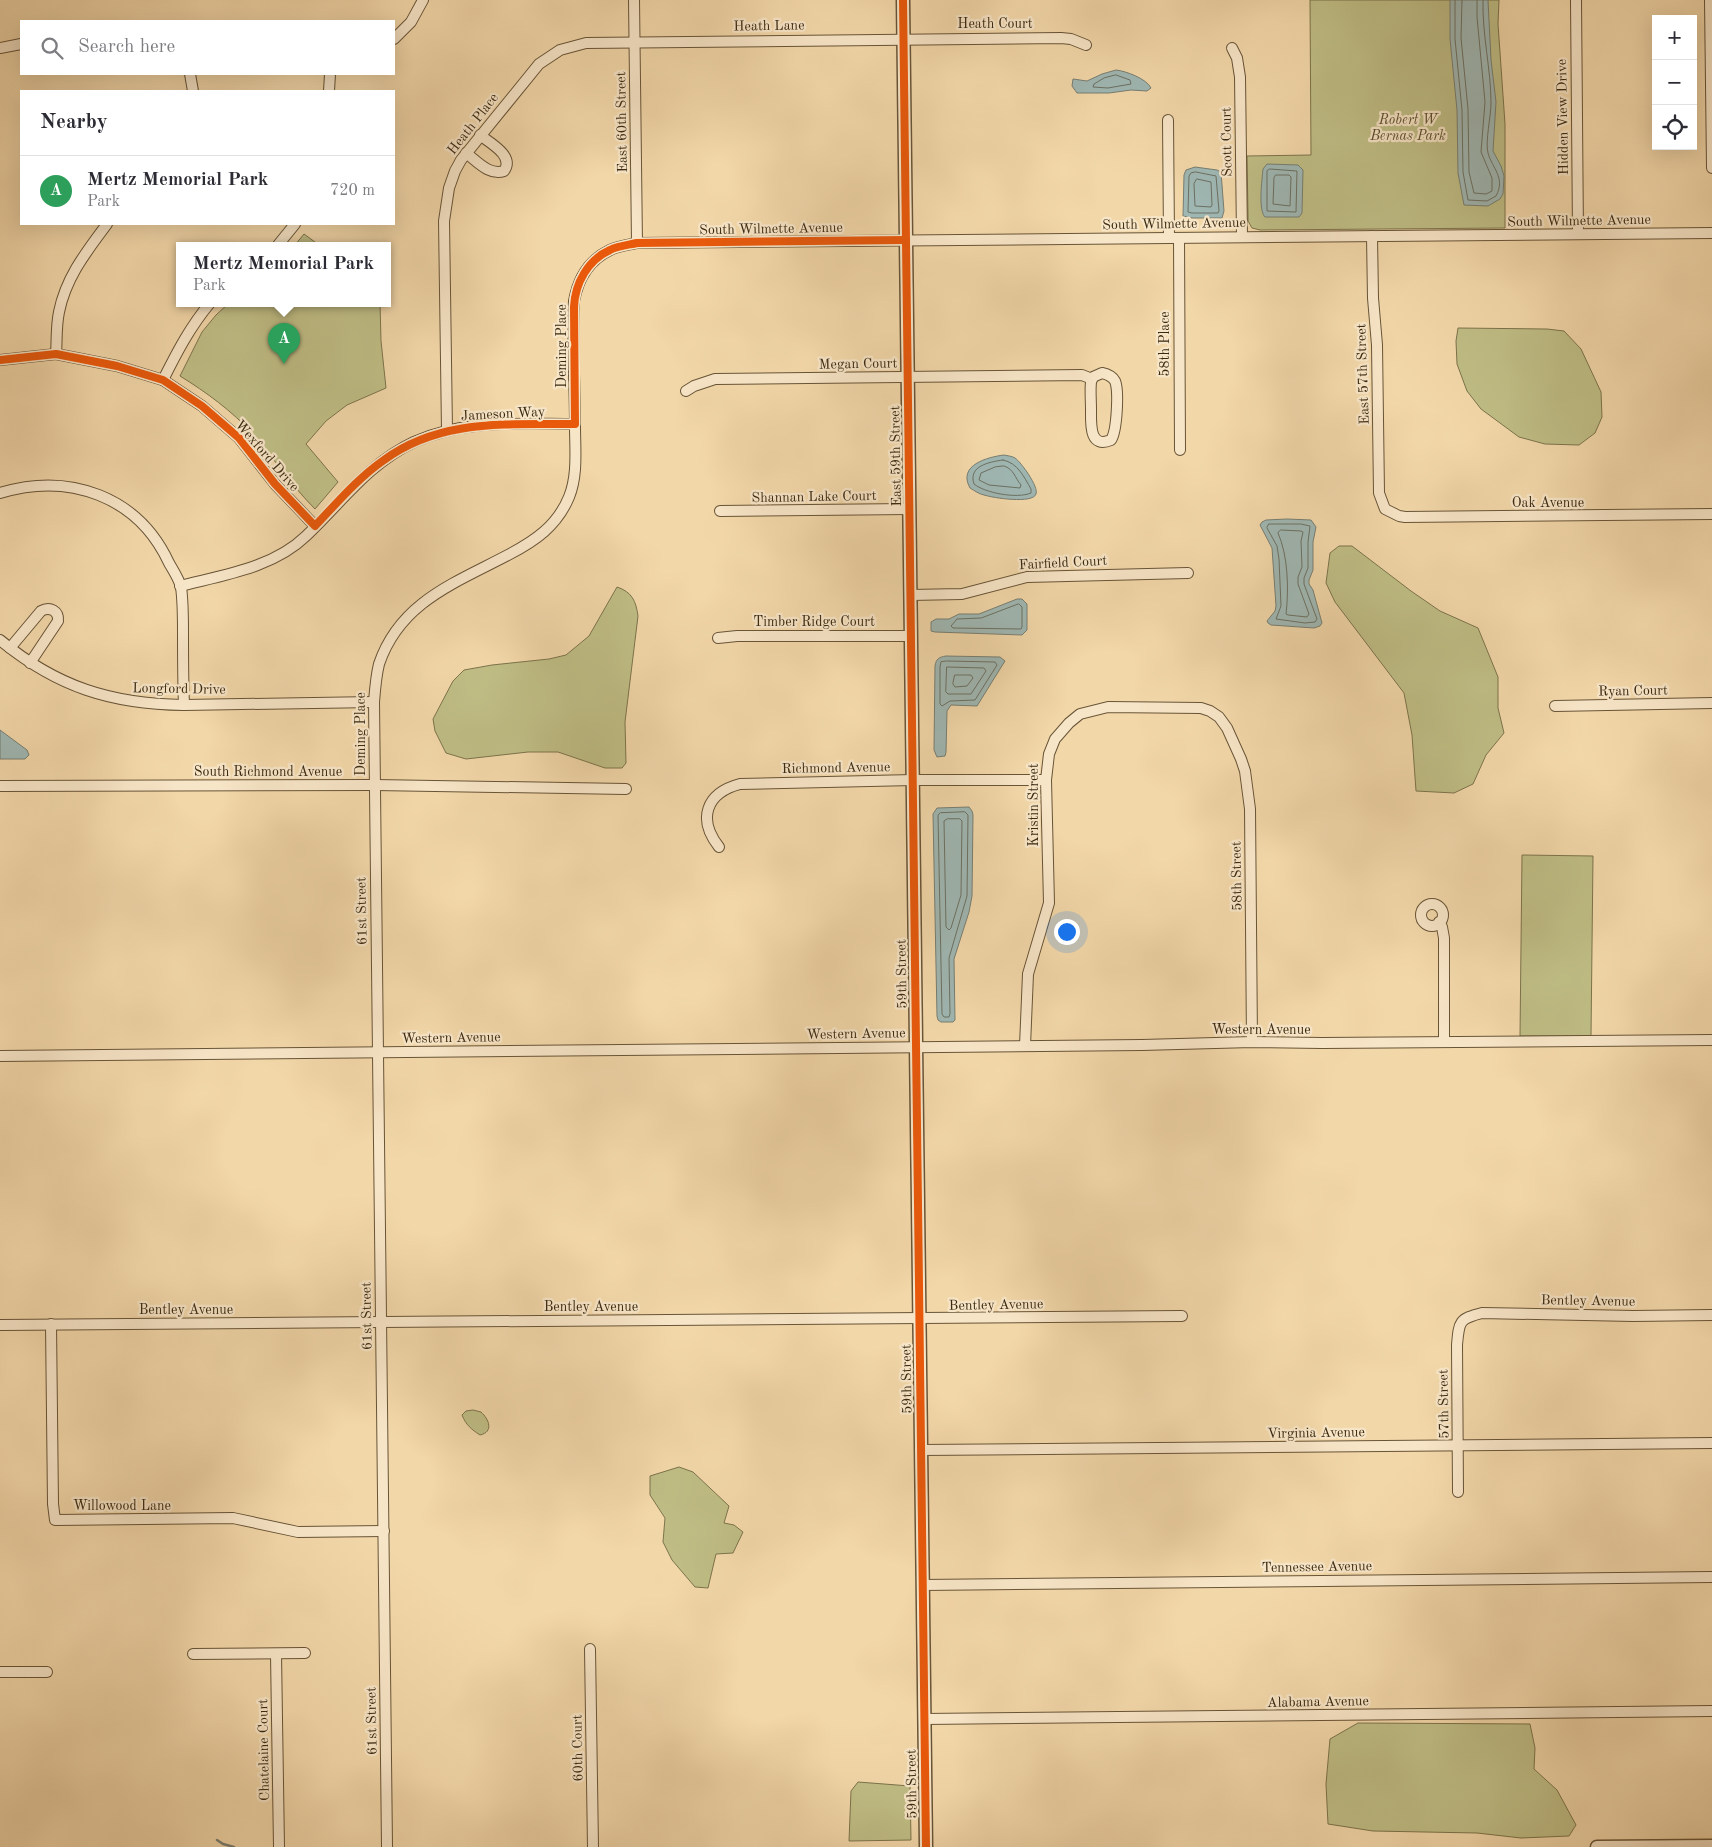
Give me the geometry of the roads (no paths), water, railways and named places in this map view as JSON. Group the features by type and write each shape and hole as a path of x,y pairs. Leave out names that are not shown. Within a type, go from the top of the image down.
{"street":[{"path":"395,38 411,22 424,0"},
{"name":"East 60th Street","path":"634,0 637,243"},
{"name":"East 59th Street","path":"903,0 914,911"},
{"name":"Hidden View Drive","path":"1576,0 1578,234"},
{"path":"1710,0 1712,168"},
{"name":"Heath Lane","path":"635,42 904,38"},
{"name":"Heath Court","path":"904,38 1062,38 1071,39 1086,45"},
{"name":"Heath Place","path":"448,430 445,215 454,171 480,135 539,64 554,53 567,47 586,43 635,42"},
{"path":"0,48 20,44"},
{"name":"Scott Court","path":"1232,48 1237,58 1240,77 1242,238"},
{"path":"190,75 193,90"},
{"path":"329,90 330,75"},
{"name":"58th Place","path":"1168,120 1174,238 1180,450"},
{"path":"466,153 492,172 504,171 507,163 506,158 480,135"},
{"path":"56,354 59,313 66,287 78,263 106,225"},
{"path":"280,242 294,225"},
{"name":"South Wilmette Avenue","path":"637,243 1712,233"},
{"name":"East 57th Street","path":"1372,236 1373,298 1377,345 1380,493 1385,509"},
{"name":"Deming Place","path":"375,785 374,702 377,675 384,652 393,635 413,610 443,590 530,543 548,530 570,496 575,468 574,307 578,284 593,261 610,250 637,243"},
{"path":"163,380 184,338 207,307"},
{"name":"Wexford Drive","path":"0,360 56,354 99,361 163,380 202,406 239,438 275,484 315,526"},
{"name":"Megan Court","path":"1102,373 1112,377 1115,382 1116,428 1112,440 1106,442 1099,442 1092,434 1090,388 1092,379 1102,373"},
{"name":"Megan Court","path":"686,391 694,386 715,379 1082,375 1092,379"},
{"name":"Jameson Way","path":"180,586 239,571 264,562 293,546 306,536 366,474 384,459 413,443 448,430 474,425 575,424"},
{"path":"0,493 31,486 74,487 105,498 126,510 144,524 166,554 180,586 183,616 184,705"},
{"name":"Shannan Lake Court","path":"720,512 909,509"},
{"name":"Oak Avenue","path":"1385,509 1404,517 1712,514"},
{"name":"Fairfield Court","path":"910,595 962,594 1027,577 1188,573"},
{"path":"10,648 41,611 47,608 53,610 58,615 58,621 30,663"},
{"name":"Timber Ridge Court","path":"718,638 737,636 911,636"},
{"name":"Longford Drive","path":"0,640 30,663 60,679 96,694 143,704 374,702"},
{"name":"Ryan Court","path":"1555,706 1712,704"},
{"name":"Kristin Street","path":"1025,1046 1028,974 1049,903 1046,780 1049,754 1055,739 1080,714 1108,707 1196,707 1210,711 1219,717"},
{"name":"58th Street","path":"1219,717 1227,728 1241,759 1249,793 1252,1042"},
{"name":"Richmond Avenue","path":"719,847 711,837 706,815 711,803 718,794 728,787 740,784 913,780 1046,780"},
{"name":"South Richmond Avenue","path":"0,786 375,785 626,789"},
{"name":"61st Street","path":"375,785 387,1847"},
{"name":"59th Street","path":"914,911 926,1847"},
{"path":"1439,922 1444,938 1444,1042"},
{"name":"Western Avenue","path":"0,1056 1252,1042 1712,1040"},
{"name":"Bentley Avenue","path":"1465,1318 1482,1312 1633,1316 1712,1315"},
{"name":"Bentley Avenue","path":"0,1325 1182,1316"},
{"name":"57th Street","path":"1458,1492 1457,1344 1458,1331 1461,1322 1465,1318"},
{"name":"Willowood Lane","path":"51,1324 53,1504 55,1520 234,1518 298,1532 384,1531"},
{"name":"Virginia Avenue","path":"920,1450 1712,1443"},
{"name":"Tennessee Avenue","path":"922,1585 1712,1577"},
{"name":"60th Court","path":"590,1648 593,1847"},
{"path":"193,1654 306,1653"},
{"name":"Chatelaine Court","path":"276,1654 279,1847"},
{"path":"0,1672 48,1672"},
{"name":"Alabama Avenue","path":"924,1719 1712,1712"},
{"path":"1597,1847 1712,1846"}],"water":[{"path":"1450,0 1488,0 1491,60 1496,102 1493,151 1504,176 1503,194 1500,199 1488,206 1464,205 1458,173 1457,110 1450,39"},
{"path":"1116,70 1136,76 1151,88 1147,91 1077,93 1072,86 1073,79 1087,81"},
{"path":"1267,164 1298,165 1303,170 1302,213 1299,217 1265,217 1261,194 1263,169"},
{"path":"1195,167 1221,172 1224,211 1222,218 1192,218 1183,216 1184,175 1186,170"},
{"path":"1004,455 1018,460 1025,469 1035,486 1036,494 1033,497 1021,500 996,498 980,494 970,488 967,480 971,468 983,460"},
{"path":"1266,520 1311,520 1316,527 1313,542 1313,570 1309,584 1313,590 1322,623 1314,628 1271,625 1267,621 1275,611 1276,606 1272,548 1260,525"},
{"path":"1017,599 1022,599 1027,604 1027,630 1022,635 931,631 931,622 936,619 949,619 959,614 979,614"},
{"path":"946,656 1000,657 1005,661 977,706 951,705 947,711 945,756 937,757 934,750 935,666 938,659"},
{"path":"0,730 27,750 29,755 25,759 0,759"},
{"path":"969,807 973,815 972,896 969,912 954,959 955,1020 953,1022 941,1022 937,1016 933,814 937,808"}],"waterway":[{"path":"217,1840 234,1847"}],"place":[{"name":"Mertz Memorial Park","path":"284,364"}],"park label":[{"name":"Robert W Bernas Park","path":"1408,128"}]}
